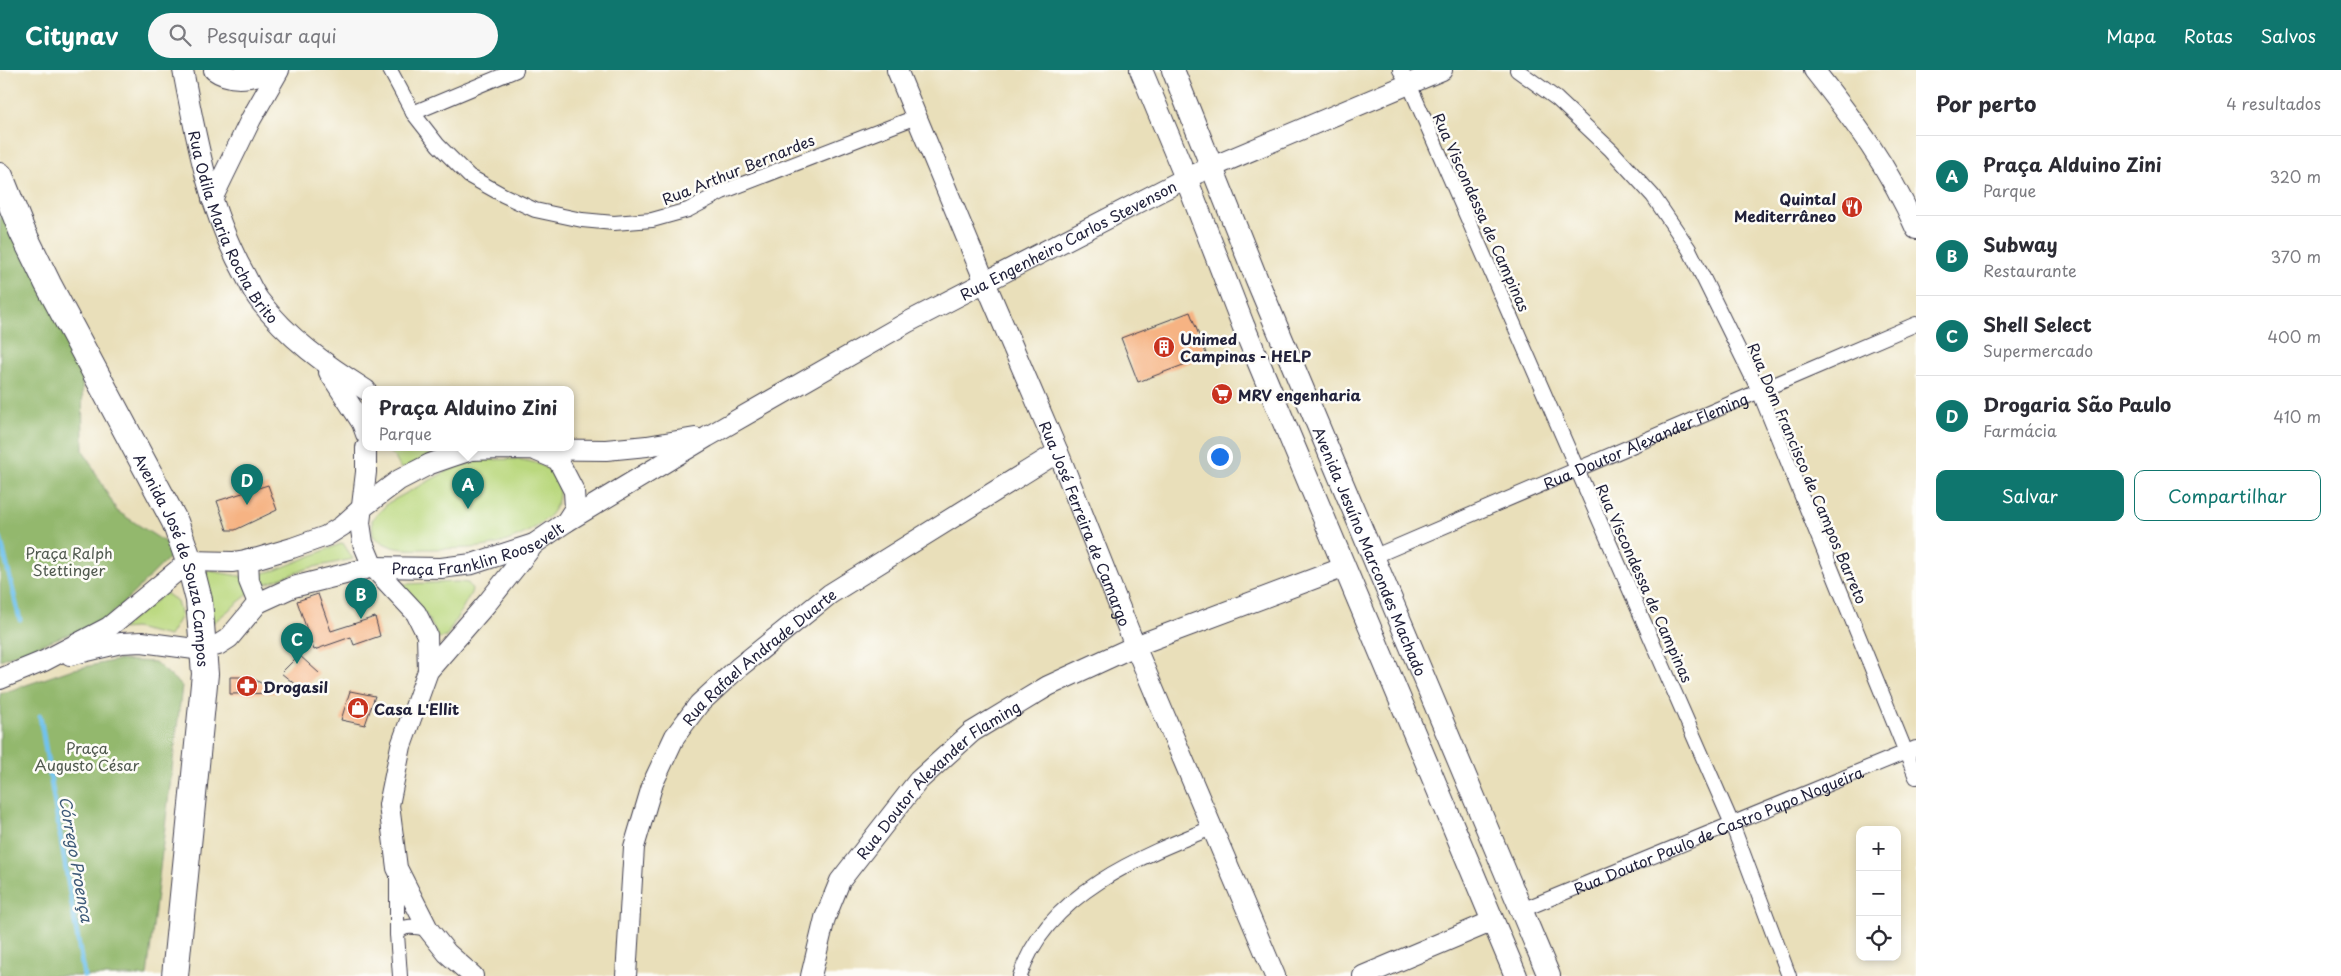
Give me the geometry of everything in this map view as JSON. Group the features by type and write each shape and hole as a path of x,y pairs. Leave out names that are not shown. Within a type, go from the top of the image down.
{"highway":[{"name":"Avenida José de Souza Campos","path":"0,176 22,231 175,522 189,561 199,600 205,674 175,976"}],"main road":[{"name":"Avenida Jesuíno Marcondes Machado","path":"1142,70 1229,291 1516,976"},
{"name":"Avenida Jesuíno Marcondes Machado","path":"1173,70 1257,280 1375,556 1549,976"},
{"path":"1229,291 1257,280"},
{"path":"1272,394 1301,382"},
{"path":"1399,696 1428,683"},
{"path":"1433,778 1461,764"}],"street":[{"name":"Rua Odila Maria Rocha Brito","path":"183,70 192,119 212,199 234,255 258,298 283,328 322,362 362,387"},
{"path":"214,70 219,74 238,78 255,78 273,70"},
{"path":"212,199 251,119 279,70"},
{"name":"Rua Arthur Bernardes","path":"390,70 413,113 438,145 469,176 535,210 582,220 614,223 652,220 688,210 722,192 916,117"},
{"path":"413,113 516,70"},
{"name":"Rua José Ferreira de Camargo","path":"897,70 1275,976"},
{"name":"Rua Engenheiro Carlos Stevenson","path":"566,522 707,436 908,322 1186,178 1404,77 1442,70"},
{"name":"Rua Dom Francisco de Campos Barreto","path":"1517,70 1556,99 1611,150 1653,196 1689,249 1759,391 1911,750 1916,777"},
{"path":"1814,70 1859,127 1883,163 1901,194 1916,228"},
{"name":"Rua Viscondessa de Campinas","path":"1404,77 1732,824 1789,976"},
{"name":"Rua Doutor Alexander Fleming","path":"1375,556 1578,471 1916,324"},
{"name":"Rua Odila Maria Rocha Brito","path":"322,362 347,397 362,423"},
{"name":"Rua Engenheiro Carlos Stevenson","path":"574,449 606,450 647,446 707,436"},
{"path":"0,679 44,661 108,627 189,561 248,560 326,536 342,526 362,508 366,451"},
{"name":"Praça Franklin Roosevelt","path":"469,451 430,464 399,480 362,508 360,531 373,567 440,568 472,564 534,544 566,522 575,508 574,491 570,480 558,460 538,451"},
{"name":"Rua Rafael Andrade Duarte","path":"626,976 634,847 653,782 675,736 699,704 738,668 830,594 1058,452"},
{"path":"400,976 397,934 397,868 389,805 401,746 428,671 488,602 534,544"},
{"path":"248,560 249,581 258,603"},
{"path":"44,661 121,643 142,642 202,650 218,645 229,638 258,603 293,587 373,567 416,613 427,635 428,671"},
{"path":"1136,646 1344,567"},
{"name":"Rua Doutor Alexander Flaming","path":"811,976 825,918 840,880 918,781 972,732 1048,686 1136,646"},
{"name":"Rua Doutor Paulo de Castro Pupo Nogueira","path":"1522,910 1911,750"},
{"path":"1020,976 1043,931 1072,902 1115,870 1214,827"},
{"path":"397,868 428,929 447,953 473,976"},
{"path":"1363,976 1493,921"},
{"path":"397,934 406,927 428,929"}],"green space":[{"name":"Praça Ralph Stettinger","path":"0,203 82,366 83,450 117,511 177,550 106,620 0,660"},
{"path":"387,451 432,452 427,458 401,469 394,456"},
{"path":"518,459 541,465 553,474 558,484 559,495 552,513 526,533 498,544 479,547 414,549 400,549 387,545 373,536 372,520 388,503 449,470 480,460"},
{"path":"343,543 353,559 309,568 257,587 213,623 204,570 245,577 276,570"},
{"path":"468,583 472,589 471,593 446,637 439,638 427,616 398,589 404,584"},
{"path":"166,593 177,601 181,616 169,636 135,628 120,629"},
{"name":"Praça Augusto César","path":"118,660 155,662 182,686 147,976 0,976 0,694 70,670"}],"building":[{"name":"Unimed Campinas - HELP","path":"1190,312 1207,356 1138,382 1121,338"},
{"path":"268,485 277,510 235,530 227,530 217,501"},
{"path":"318,594 331,631 375,617 380,636 354,645 351,637 314,650 297,601"},
{"path":"299,655 319,673 302,690 281,673"},
{"name":"Drogasil","path":"230,677 250,677 279,693 230,694"},
{"name":"Casa L'Ellit","path":"350,691 375,696 365,725 341,720"}],"waterway":[{"name":"Córrego Proença","path":"0,537 20,620"},
{"name":"Córrego Proença","path":"40,716 84,976"}],"place":[{"name":"Quintal Mediterrâneo","path":"1852,207"},
{"name":"Unimed Campinas - HELP","path":"1164,347"},
{"name":"MRV engenharia","path":"1222,394"},
{"name":"Drogaria São Paulo","path":"247,505"},
{"name":"Praça Alduino Zini","path":"468,509"},
{"name":"Subway","path":"361,619"},
{"name":"Shell Select","path":"297,664"},
{"name":"Drogasil","path":"247,686"},
{"name":"Casa L'Ellit","path":"358,708"}]}
